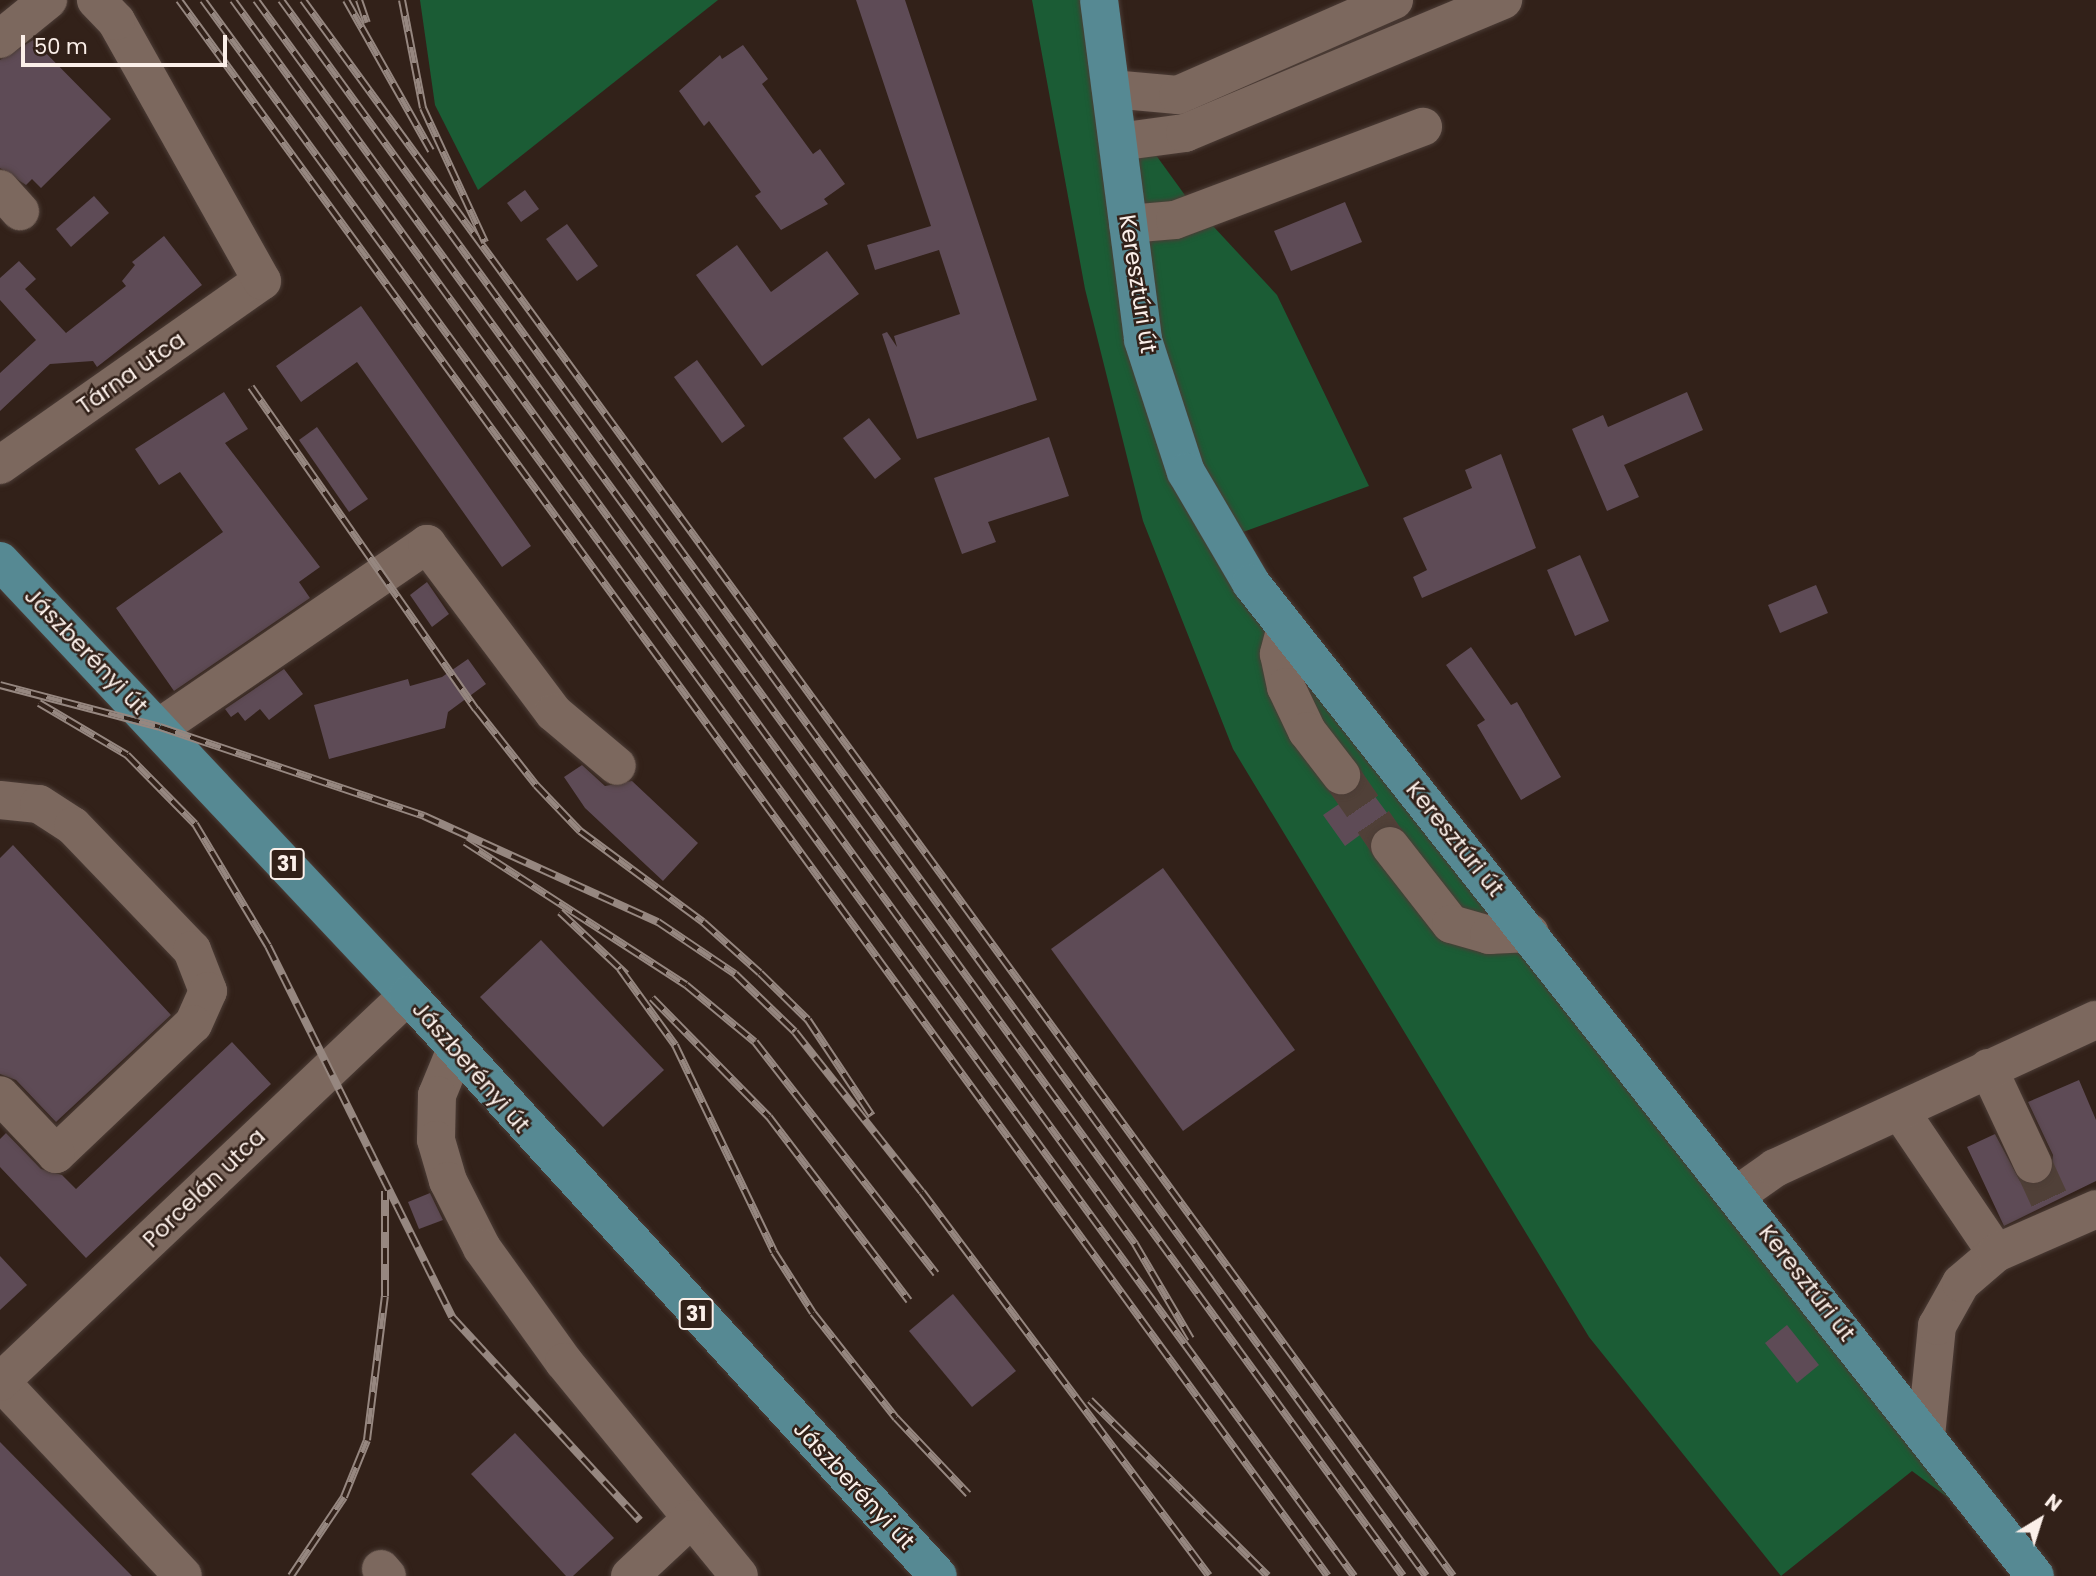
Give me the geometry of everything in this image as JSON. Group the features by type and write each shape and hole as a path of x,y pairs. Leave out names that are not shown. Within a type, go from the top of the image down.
{"main road":[{"name":"Keresztúri út","path":"1100,0 1143,340 1186,472 1251,583 1738,1194 2035,1576"},
{"name":"Jászberényi út","path":"0,561 160,727 408,995 938,1576"}],"street":[{"path":"0,39 48,0"},
{"name":"Tárna utca","path":"0,465 262,281 116,21 96,0"},
{"path":"1111,89 1178,95 1394,0"},
{"path":"1118,142 1185,133 1503,0"},
{"path":"1128,224 1175,220 1423,127"},
{"path":"160,727 428,544 554,713 617,765"},
{"path":"1286,627 1279,654 1286,687 1307,731 1341,775"},
{"path":"0,800 39,804 73,826 192,950 208,991 193,1024 56,1154 0,1095"},
{"path":"1390,846 1451,924 1489,935 1530,933"},
{"name":"Porcelán utca","path":"183,1576 0,1382 408,995"},
{"path":"1738,1194 1774,1168 2096,1020"},
{"path":"456,1049 437,1095 436,1140 448,1181 482,1248 514,1298 738,1576"},
{"path":"1988,1068 2033,1164"},
{"path":"1899,1111 1996,1253"},
{"path":"1926,1436 1937,1326 1961,1283 1996,1253 2056,1212 2096,1209"},
{"path":"630,1576 691,1519"}],"green space":[{"path":"420,0 718,0 478,190 435,105"},
{"path":"1032,0 1099,0 1119,104 1187,198 1277,295 1369,486 1232,536 1974,1517 1912,1471 1781,1576 1589,1337 1233,749 1143,521 1085,289"}],"building":[{"path":"856,0 905,0 1037,400 917,439 882,334 887,332 897,347 894,336 960,314 939,250 875,270 867,245 931,226"},
{"path":"33,40 111,119 41,188 32,179 26,185 0,168 0,60"},
{"path":"743,45 768,79 762,84 813,154 820,149 845,184 824,199 828,204 781,230 755,196 761,192 709,121 704,126 679,91 720,55 722,59"},
{"path":"525,190 539,209 521,222 507,203"},
{"path":"94,196 109,213 71,247 56,229"},
{"path":"1345,202 1362,242 1291,271 1274,231"},
{"path":"567,224 598,266 577,281 546,239"},
{"path":"164,236 202,285 97,367 93,361 50,364 0,411 0,373 36,340 0,300 0,278 19,261 36,279 25,289 66,333 126,286 122,281 135,265 132,262"},
{"path":"737,245 771,292 827,251 859,294 762,366 696,275"},
{"path":"361,306 531,546 502,567 357,362 301,402 276,366"},
{"path":"697,360 745,426 722,443 674,377"},
{"path":"224,392 248,429 225,443 320,567 299,582 310,598 174,691 116,608 223,532 180,472 159,485 135,449"},
{"path":"1687,392 1703,430 1624,465 1639,497 1607,511 1572,429 1603,415 1608,427"},
{"path":"869,418 901,459 875,479 843,438"},
{"path":"317,427 368,499 349,512 299,440"},
{"path":"1049,437 1069,496 988,522 996,542 962,554 934,478"},
{"path":"1501,454 1536,548 1422,598 1413,577 1427,570 1403,518 1472,488 1465,470"},
{"path":"1580,555 1609,621 1575,636 1547,570"},
{"path":"427,582 449,614 432,627 410,595"},
{"path":"1816,585 1828,613 1780,633 1768,605"},
{"path":"1471,647 1511,705 1517,702 1561,777 1521,800 1477,725 1485,720 1446,665"},
{"path":"468,659 486,684 448,712 445,728 329,759 314,705 408,679 410,686 442,677"},
{"path":"284,669 303,694 269,720 260,709 245,721 238,712 231,717 225,709"},
{"path":"582,765 605,786 632,781 698,843 663,881 585,808 564,777"},
{"path":"1362,779 1396,825 1377,828 1369,840 1364,832 1345,846 1323,815 1342,802 1338,796 1355,792"},
{"path":"13,845 171,1015 56,1122 16,1080 0,1074 0,858"},
{"path":"1163,868 1295,1050 1183,1131 1051,949"},
{"path":"541,940 664,1070 603,1127 480,997"},
{"path":"232,1042 271,1084 86,1258 0,1167 0,1139 6,1133 41,1169 62,1175 76,1189"},
{"path":"2079,1080 2096,1120 2096,1181 2004,1226 1967,1147 1995,1134 2020,1181 2043,1183 2051,1176 2053,1155 2028,1102"},
{"path":"430,1193 443,1220 419,1229 408,1202"},
{"path":"0,1256 27,1285 0,1310"},
{"path":"953,1294 1016,1371 972,1407 909,1331"},
{"path":"1787,1325 1819,1365 1797,1383 1765,1343"},
{"path":"515,1433 614,1538 573,1576 566,1576 471,1474"},
{"path":"0,1442 132,1576 0,1576"}],"tunnel":[{"path":"1341,775 1390,846"},
{"path":"2033,1164 2050,1201"}],"railway":[{"path":"179,0 1328,1576"},
{"path":"203,0 1354,1576"},
{"path":"233,0 1135,1244 1191,1339"},
{"path":"256,0 1403,1576"},
{"path":"281,0 1426,1576"},
{"path":"303,0 1453,1576"},
{"path":"346,0 431,151"},
{"path":"359,0 367,23"},
{"path":"402,0 423,108 485,242"},
{"path":"251,387 476,709 536,785 580,831 703,922 808,1020 872,1116"},
{"path":"0,685 160,727 424,816 658,922 735,974 795,1032 922,1192 1209,1576"},
{"path":"39,703 127,755 195,824 268,946 452,1317 640,1521"},
{"path":"465,842 686,985 755,1042 936,1274"},
{"path":"560,912 626,974"},
{"path":"620,969 675,1045 774,1252 813,1313 896,1418 968,1494"},
{"path":"652,998 769,1117 909,1301"},
{"path":"291,1576 344,1497 367,1440 385,1296 385,1191"},
{"path":"1090,1400 1268,1576"}]}
